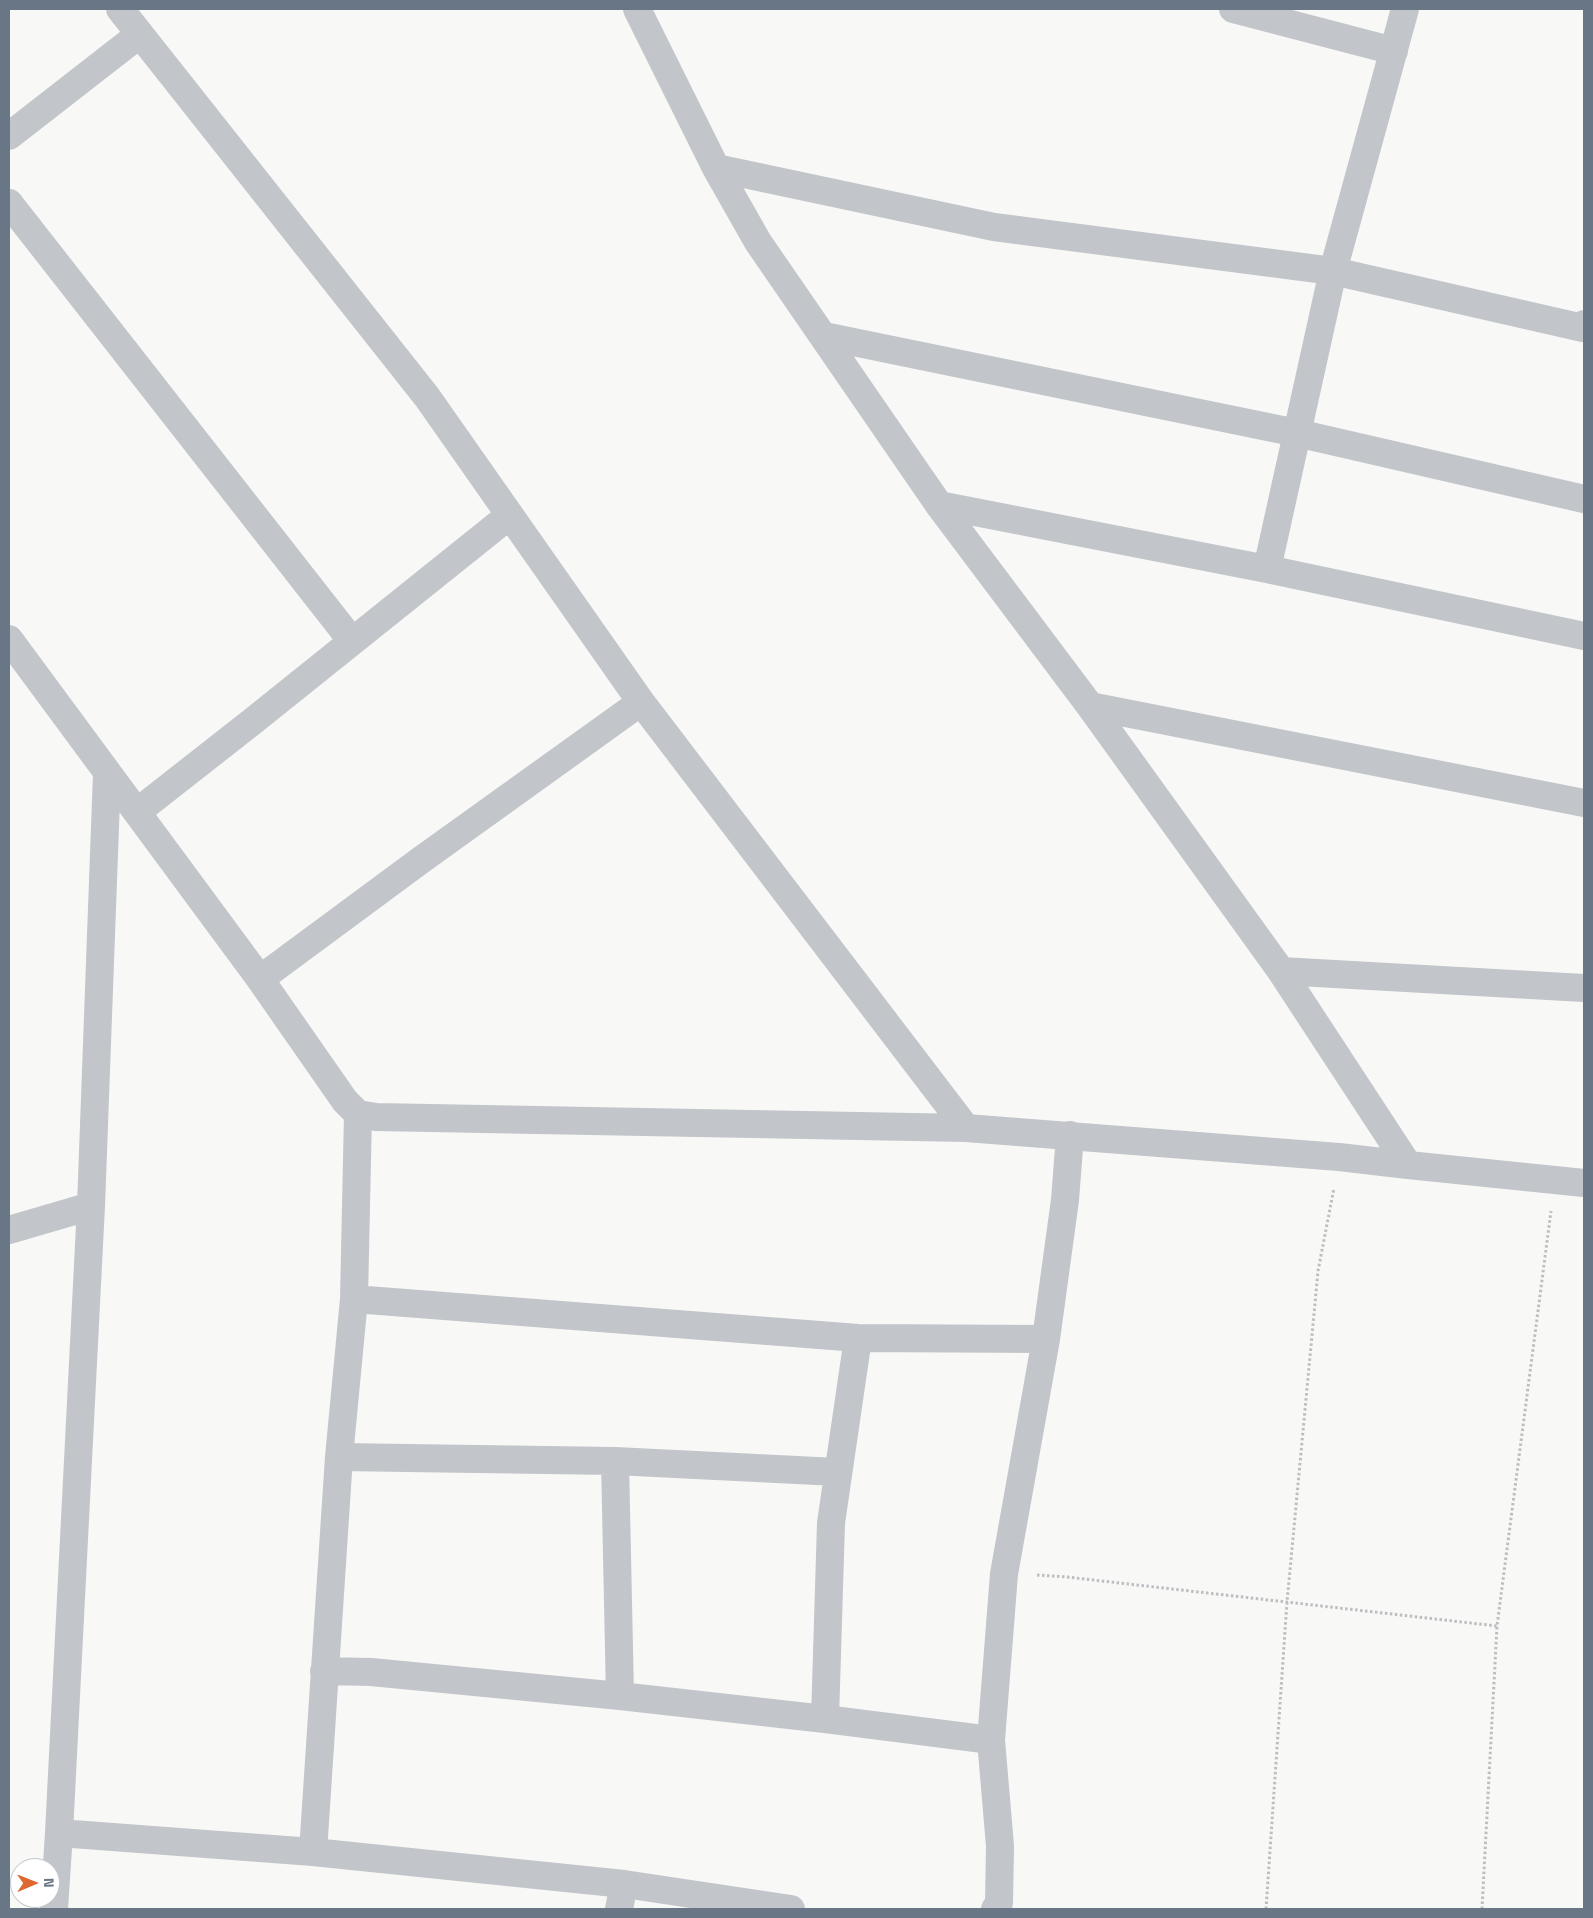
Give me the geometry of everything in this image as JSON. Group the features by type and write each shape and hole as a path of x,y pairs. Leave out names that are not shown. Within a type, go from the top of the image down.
{"street":[{"path":"120,9 427,397 641,702 966,1128"},
{"path":"638,9 716,168 758,242 939,505 1090,706 1281,972 1408,1165"},
{"path":"1233,9 1394,51"},
{"path":"1266,569 1332,271 1405,9"},
{"path":"9,136 140,34"},
{"path":"716,168 994,227 1332,271 1584,327"},
{"path":"9,203 352,641"},
{"path":"824,336 1297,433 1584,499"},
{"path":"939,505 1266,569 1584,636"},
{"path":"137,812 254,721 510,515"},
{"path":"9,639 260,979 345,1102 358,1114 376,1117 966,1128 1340,1157 1584,1183"},
{"path":"260,979 421,860 641,702"},
{"path":"1090,706 1584,803"},
{"path":"54,1909 91,1206 107,773"},
{"path":"1281,972 1584,988"},
{"path":"313,1852 339,1457 354,1299 358,1114"},
{"path":"996,1909 999,1903 1000,1846 991,1740 1004,1574 1046,1339 1065,1200 1070,1135"},
{"path":"9,1230 91,1206"},
{"path":"354,1299 858,1338 1046,1339"},
{"path":"825,1719 831,1523 858,1338"},
{"path":"339,1457 615,1461 837,1472"},
{"path":"615,1461 620,1696"},
{"path":"324,1671 371,1672 620,1696 991,1740"},
{"path":"59,1833 313,1852 621,1897 791,1909"}],"path":[{"path":"1266,1909 1287,1602 1318,1271 1340,1157"},
{"path":"1482,1909 1497,1626 1555,1180"},
{"path":"1004,1574 1067,1576 1497,1626"}]}
